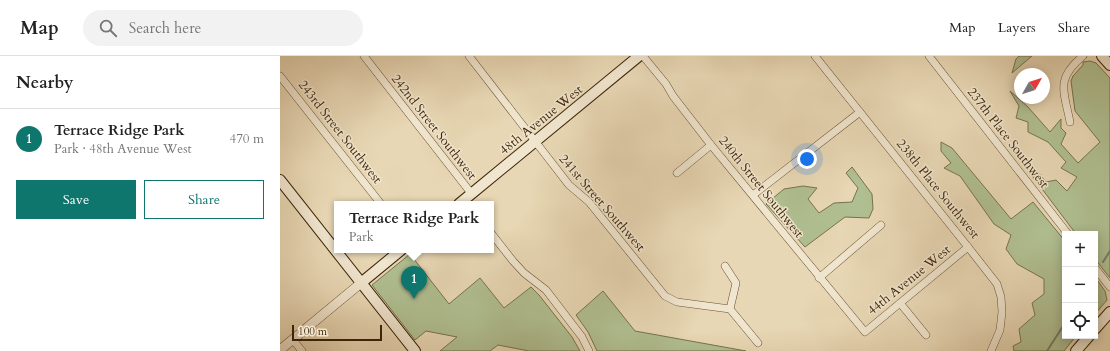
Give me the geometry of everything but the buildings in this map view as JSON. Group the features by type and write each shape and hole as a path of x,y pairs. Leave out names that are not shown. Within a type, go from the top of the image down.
{"main road":[{"name":"48th Avenue West","path":"466,200 535,141 639,56"},
{"path":"1102,56 1110,65"},
{"path":"280,180 334,249"},
{"path":"337,253 414,351"},
{"path":"361,283 397,253"},
{"path":"1098,326 1110,312"},
{"path":"1076,351 1086,339"}],"street":[{"name":"242nd Street Southwest","path":"364,56 466,200"},
{"name":"241st Street Southwest","path":"469,56 569,185 589,202 664,296 677,302 730,309"},
{"name":"240th Street Southwest","path":"643,56 666,84 673,96 711,145 865,332"},
{"name":"238th Place Southwest","path":"815,56 997,284 1001,297 1002,312 1000,330 991,351"},
{"name":"237th Place Southwest","path":"929,56 1066,231"},
{"path":"1070,122 1063,87 1064,78 1074,64 1083,56"},
{"name":"243rd Street Southwest","path":"280,76 379,201"},
{"path":"753,195 860,112"},
{"path":"677,173 711,145"},
{"path":"820,278 880,225"},
{"path":"494,237 524,273 546,290 582,337 589,351"},
{"name":"44th Avenue West","path":"865,332 968,247"},
{"path":"725,266 736,284 730,309 758,343"},
{"path":"1098,272 1110,288"},
{"path":"280,350 361,283"},
{"path":"900,303 926,335"},
{"path":"293,340 302,351"}],"green space":[{"path":"1019,56 1032,56 1018,68 1014,68 1014,71 1012,73 1016,59"},
{"path":"1090,61 1096,63 1110,78 1110,278 1098,263 1098,231 1074,231 1030,173 1037,171 1046,182 1056,180 1067,191 1077,177 1061,168 1066,162 1048,142 1028,132 1028,122 1016,118 1019,106 1018,104 1025,104 1050,132 1061,119 1061,128 1066,133 1061,144 1078,163 1100,142 1075,111 1071,81 1073,76 1083,65 1083,62"},
{"path":"941,142 952,148 1011,219 1033,202 1062,237 1062,339 1074,339 1064,351 1014,351 1013,346 1021,342 1019,329 1035,315 1032,303 1044,294 1044,279 1017,264 1006,249 1011,235 994,224 960,176 944,168 951,163 941,151"},
{"path":"852,167 872,194 873,209 869,218 845,217 805,247 766,204 784,189 803,186 817,188 808,199 819,213 834,203 852,202 858,188 846,173"},
{"path":"410,254 449,304 480,278 504,308 531,287 572,337 580,351 529,351 498,345 490,351 440,351 457,337 426,331 415,340 372,285"},
{"path":"1098,281 1105,291 1107,300 1098,310"},
{"path":"603,291 635,331 746,351 597,351 588,332 576,315"}],"waterway":[{"path":"1103,262 1110,251"},
{"path":"1047,351 1062,328"}],"place":[{"name":"Terrace Ridge Park","path":"414,299"}]}
